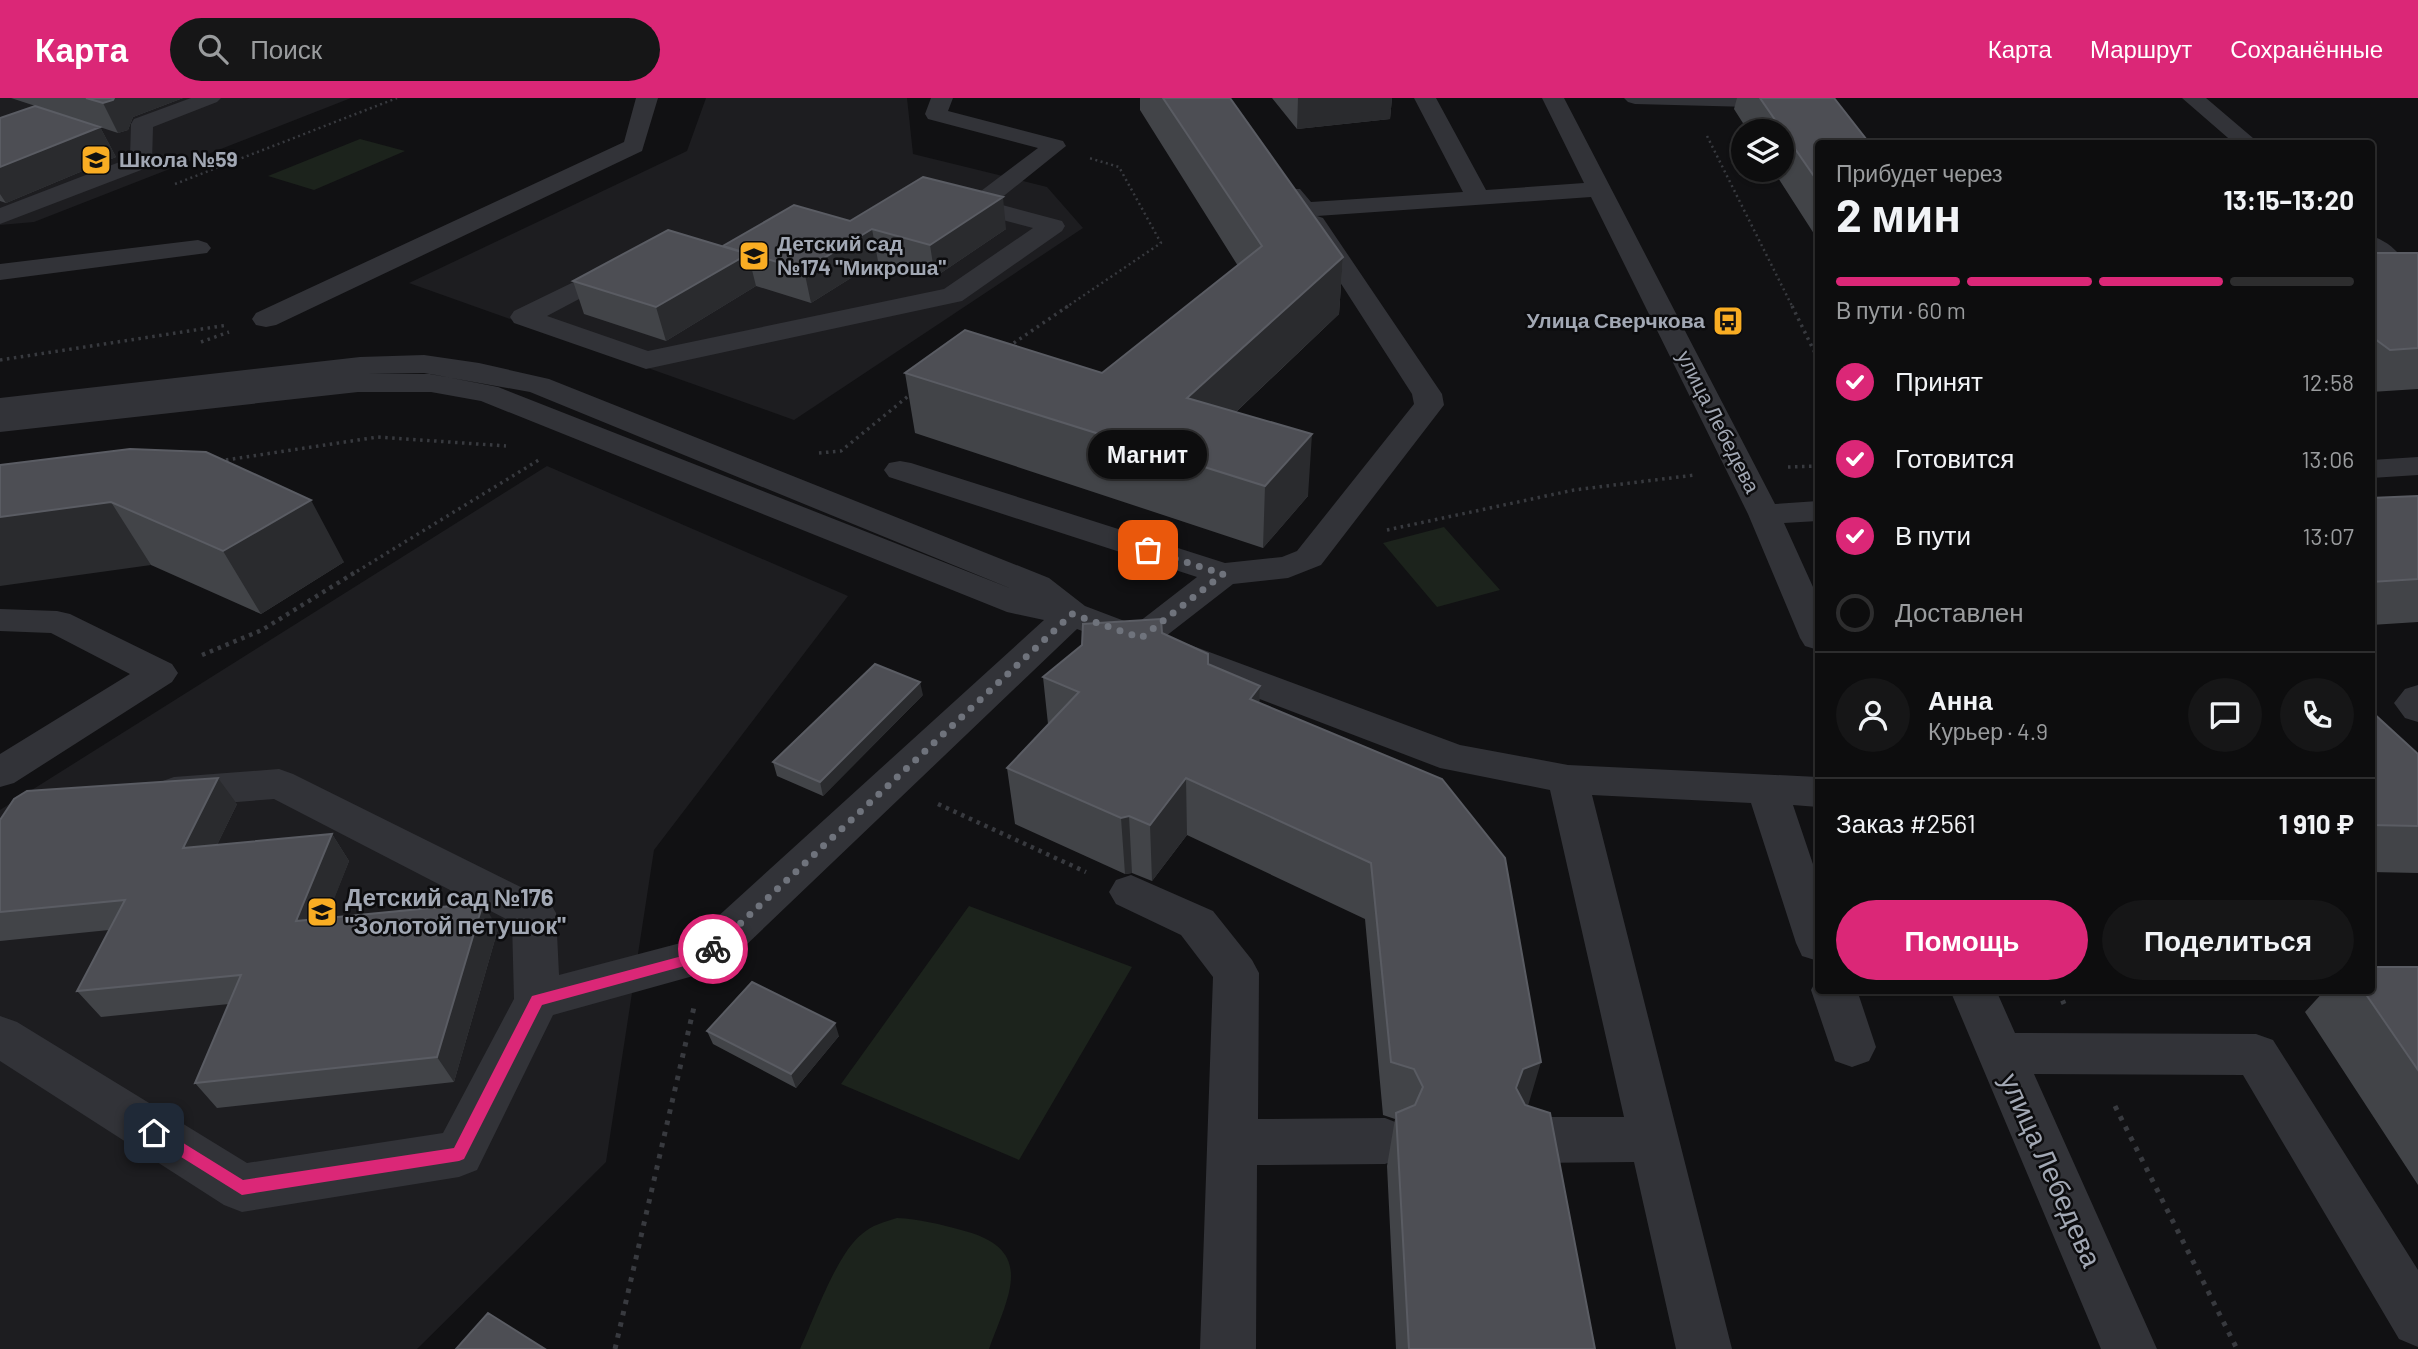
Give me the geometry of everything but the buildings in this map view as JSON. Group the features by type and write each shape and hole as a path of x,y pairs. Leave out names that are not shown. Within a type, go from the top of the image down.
{"street":[{"path":"0,217 141,162 142,124 209,98"},
{"path":"266,319 634,146 647,98"},
{"path":"942,98 936,114 1055,146"},
{"path":"1425,98 1478,197"},
{"name":"улица Лебедева","path":"1553,98 1764,514 1815,631"},
{"path":"1635,98 1805,102"},
{"path":"2193,98 2244,140"},
{"path":"977,205 1055,146"},
{"path":"900,470 1223,574 1288,567 1309,558 1429,405 1427,394 1305,210 1280,179"},
{"path":"1305,210 1600,189"},
{"path":"647,253 524,317 646,360 953,295 1053,226 924,193"},
{"path":"0,272 198,248"},
{"path":"0,407 360,366 424,364 479,372 540,385 1037,586 1072,614"},
{"path":"0,423 358,383 431,383 488,393 1018,604 1072,614 1141,638 1454,758 1568,779 1815,792"},
{"path":"2375,470 2418,466"},
{"path":"1764,514 1815,510"},
{"path":"1141,638 1223,574"},
{"path":"537,1000 706,956 1072,614"},
{"path":"0,620 57,622 159,673"},
{"path":"0,773 159,673"},
{"path":"2418,698 2413,704 2418,709"},
{"path":"1568,779 1704,1349"},
{"path":"0,1036 242,1188 459,1154 537,1000 534,913 279,784 133,794"},
{"path":"1767,790 1815,934"},
{"path":"1131,892 1197,923 1236,972 1228,1349"},
{"path":"1835,994 1852,1047"},
{"name":"улица Лебедева","path":"1975,994 2129,1349"},
{"path":"2000,1053 2256,1055 2418,1320"},
{"path":"1529,1140 1654,1139"},
{"path":"1234,1142 1385,1141"}],"path":[{"path":"165,188 397,98"},
{"path":"1688,99 1815,353"},
{"path":"999,353 1161,243 1119,167 1055,146"},
{"path":"0,360 266,319"},
{"path":"814,454 841,451 920,387"},
{"path":"159,673 262,630 587,431"},
{"path":"216,461 378,437 557,449"},
{"path":"1340,519 1372,533 1574,489 1741,469 1815,466"},
{"path":"893,783 1131,892"},
{"path":"615,1349 706,956"},
{"path":"2060,994 2236,1349"}],"shaded area":[{"name":"Школа №59","path":"0,98 351,98 34,222 0,225"},
{"name":"Детский сад №174 \"Микроша\"","path":"706,98 907,98 913,154 1047,187 1083,228 794,420 409,283 687,151"},
{"path":"360,139 405,151 314,190 268,176"},
{"name":"Детский сад №176 \"Золотой петушок\"","path":"547,466 848,596 654,850 606,1162 417,1349 0,1349 0,810"},
{"path":"1444,527 1500,590 1437,607 1383,543"},
{"path":"969,906 1132,967 1019,1160 841,1084"},
{"path":"897,1218 929,1222 985,1238 1000,1249 1009,1261 1009,1292 989,1349 800,1349 835,1271 853,1243 870,1228"}],"way so far":[{"path":"713,949 1072,614 1141,638 1223,574 1148,550"}],"place":[{"name":"Школа №59","path":"96,160"},
{"name":"Детский сад №174 \"Микроша\"","path":"754,256"},
{"name":"Улица Сверчкова","path":"1728,321"},
{"name":"Магнит","path":"1148,550"},
{"name":"Детский сад №176 \"Золотой петушок\"","path":"322,912"}],"route":[{"path":"154,1133 242,1188 459,1154 537,1000 706,956 713,949"}]}
